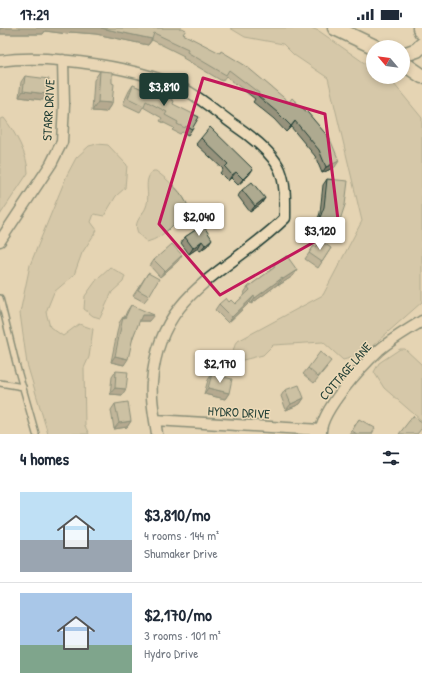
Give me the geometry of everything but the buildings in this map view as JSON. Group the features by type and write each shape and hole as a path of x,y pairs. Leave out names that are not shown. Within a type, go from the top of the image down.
{"street":[{"path":"335,28 366,43"},
{"path":"410,52 417,50 422,45"},
{"path":"0,61 14,59 63,60 144,74 188,92 257,141 280,170 285,193 285,218 267,236 198,287 175,311 160,340 152,383 157,434"},
{"name":"STARR DRIVE","path":"0,241 51,164 62,142 64,105 63,60"},
{"path":"410,68 422,76"},
{"name":"COTTAGE LANE","path":"321,432 327,412 340,393 379,350 422,320"},
{"name":"HYDRO DRIVE","path":"155,420 321,432"}],"lane":[{"path":"0,298 36,434"},
{"path":"0,383 23,387"}],"highlighted area":[{"path":"203,78 325,114 339,228 220,295 159,224"}],"shaded area":[{"path":"230,28 311,28 319,31 366,64 366,84 394,84 422,118 422,302 362,355 343,360 323,342 273,345 263,355 239,361 232,354 236,342 323,295 362,221 328,78 294,55 283,44 245,37"},
{"path":"4,118 20,144 26,159 28,173 0,215 0,119"},
{"path":"97,144 108,145 127,165 125,188 116,196 104,216 94,214 91,222 97,230 82,253 74,275 54,292 46,312 50,327 63,336 79,324 93,329 89,357 84,368 85,426 89,434 48,434 27,364 20,313 30,265 67,175 76,158 89,146"},
{"path":"153,171 156,171 176,188 184,198 189,209 165,233 154,240 147,242 141,237 136,227 146,207 148,197 147,183"},
{"path":"110,267 125,276 123,282 112,292 100,318 93,316 84,309 85,296 98,278"},
{"path":"400,349 405,349 422,365 422,421 384,388 374,372 379,363"}]}
